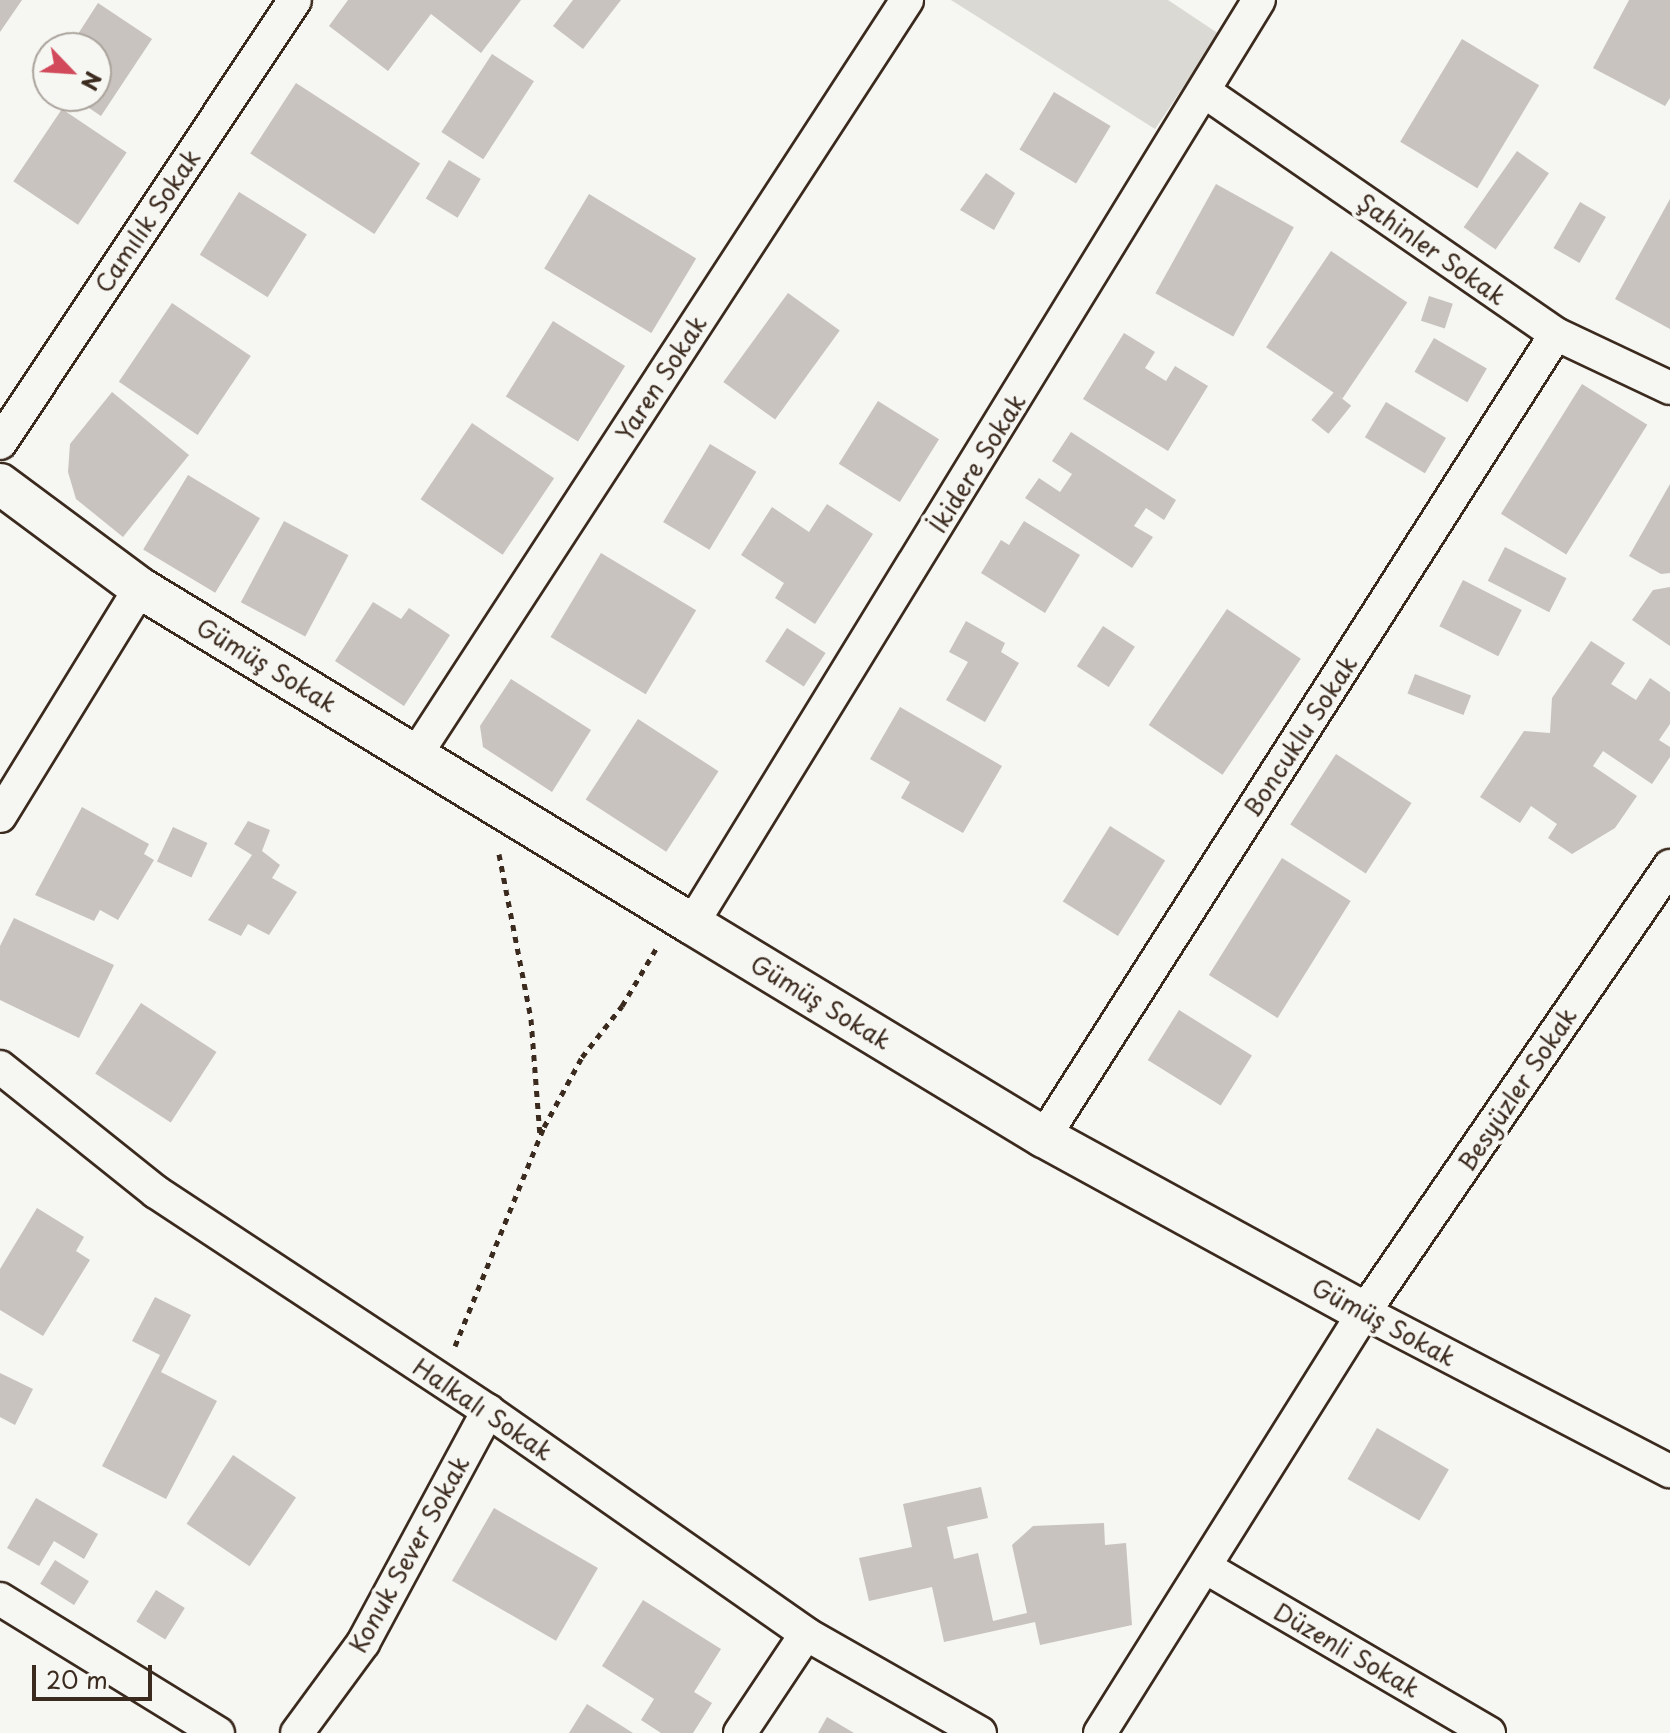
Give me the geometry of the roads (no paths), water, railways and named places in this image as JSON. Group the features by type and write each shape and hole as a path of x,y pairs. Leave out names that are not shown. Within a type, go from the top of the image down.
{"street":[{"name":"Camılık Sokak","path":"0,443 295,0"},
{"name":"Yaren Sokak","path":"415,756 907,0"},
{"name":"İkidere Sokak","path":"684,919 1205,92 1259,0"},
{"name":"Şahinler Sokak","path":"1205,92 1556,334 1670,388"},
{"name":"Boncuklu Sokak","path":"1044,1137 1556,334"},
{"name":"Gümüş Sokak","path":"0,484 140,588 1044,1137 1364,1312 1670,1471"},
{"path":"0,816 140,588"},
{"name":"Besyüzler Sokak","path":"1100,1733 1364,1312 1670,866"},
{"name":"Halkalı Sokak","path":"0,1067 156,1192 488,1411 806,1634 980,1733"},
{"name":"Konuk Sever Sokak","path":"297,1733 363,1643 488,1411"},
{"name":"Düzenli Sokak","path":"1205,1567 1489,1733"},
{"path":"0,1599 218,1733"},
{"path":"740,1733 806,1634"}]}
